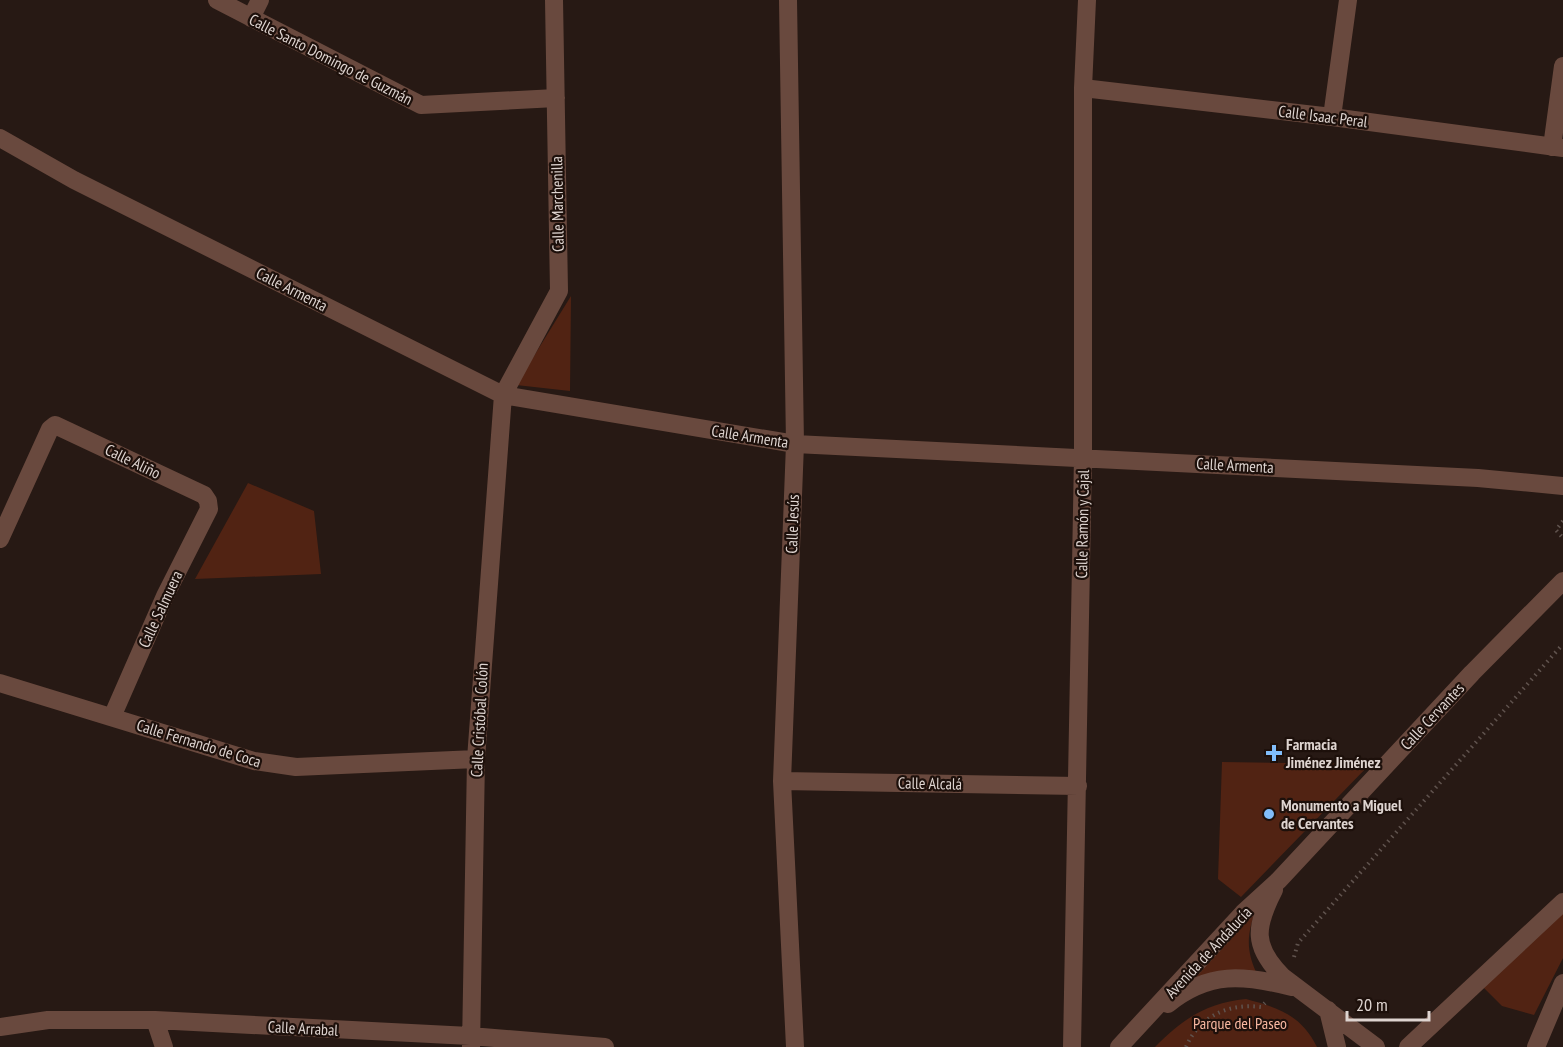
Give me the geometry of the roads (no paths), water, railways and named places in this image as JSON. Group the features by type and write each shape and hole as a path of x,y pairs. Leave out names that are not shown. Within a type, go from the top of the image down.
{"street":[{"name":"Calle Santo Domingo de Guzmán","path":"217,0 421,105 556,98"},
{"path":"251,18 260,0"},
{"name":"Calle Marchenilla","path":"503,394 559,291 554,0"},
{"name":"Calle Jesús","path":"788,0 795,444 782,781 795,1047"},
{"name":"Calle Ramón y Cajal","path":"1072,1047 1083,457 1083,88 1087,0"},
{"path":"1332,117 1348,0"},
{"path":"1558,147 1563,66"},
{"name":"Calle Isaac Peral","path":"1083,88 1332,117 1558,147"},
{"name":"Calle Armenta","path":"0,138 74,180 503,394 795,444 1466,477 1563,486"},
{"name":"Calle Cristóbal Colón","path":"470,1042 476,759 503,394"},
{"name":"Calle Aliño","path":"0,539 50,429 55,425 204,495 208,501"},
{"name":"Calle Salmuera","path":"112,717 165,596 209,509 208,501"},
{"name":"Calle Cervantes","path":"1279,880 1472,673 1563,581"},
{"name":"Calle Fernando de Coca","path":"0,683 254,761 274,765 296,767 476,759"},
{"name":"Calle Alcalá","path":"782,781 1078,786"},
{"path":"1279,880 1266,907 1259,934 1262,950 1269,963 1289,984 1328,1010 1376,1047"},
{"name":"Avenida de Andalucía","path":"1119,1047 1243,913 1279,880"},
{"path":"1408,1047 1563,902"},
{"name":"Avenida de Andalucía","path":"1139,1026 1186,990 1205,981 1236,978 1289,984"},
{"path":"1536,1047 1563,983"},
{"path":"1328,1010 1337,1047"},
{"name":"Calle Arrabal","path":"0,1027 48,1020 155,1020 470,1042 605,1047"},
{"path":"155,1020 164,1047"}],"place":[{"name":"Farmacia Jiménez Jiménez","path":"1274,753"},
{"name":"Monumento a Miguel de Cervantes","path":"1269,814"}],"park label":[{"name":"Parque del Paseo","path":"1240,1023"}]}
